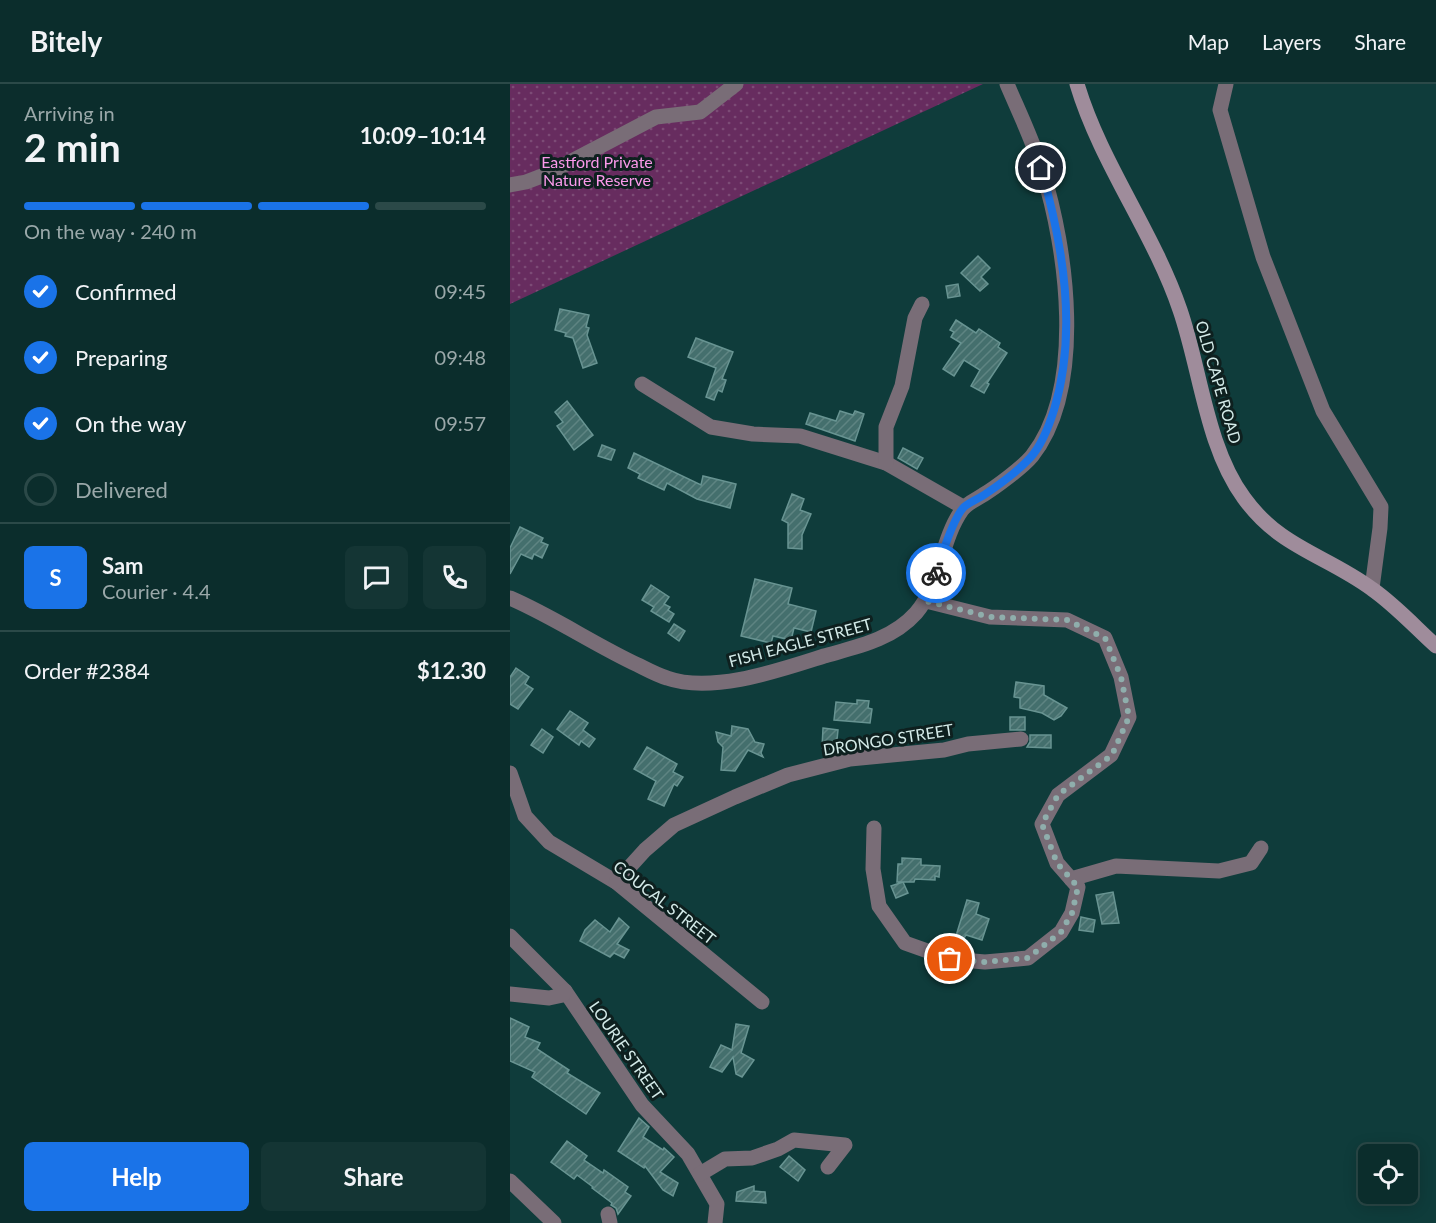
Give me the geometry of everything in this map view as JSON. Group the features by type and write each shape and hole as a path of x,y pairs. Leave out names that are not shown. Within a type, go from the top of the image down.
{"street":[{"path":"510,185 547,174 656,117 700,112 736,84"},
{"path":"642,384 711,427 753,434 800,436 886,463 963,507 986,494 1031,457 1049,428 1060,393 1066,356 1062,255 1053,210 1041,168 1007,84"},
{"name":"OLD CAPE ROAD","path":"1077,84 1097,139 1144,225 1180,311 1217,449 1243,498 1274,532 1307,553 1372,588 1436,646"},
{"path":"1226,84 1220,110 1263,257 1323,411 1381,507 1372,588"},
{"path":"886,463 886,427 902,386 915,318 922,304"},
{"name":"FISH EAGLE STREET","path":"510,598 626,660 668,679 698,682 729,681 772,672 882,639 913,616 926,601 951,531 963,507"},
{"path":"874,828 873,869 879,906 905,943 950,959 984,962 1028,958 1061,932 1072,913 1078,887 1057,863 1042,824 1058,795 1112,755 1129,717 1121,677 1105,638 1067,620 990,617 926,601"},
{"name":"DRONGO STREET","path":"616,882 645,850 674,825 788,775 850,759 944,750 968,744 1021,739"},
{"name":"COUCAL STREET","path":"510,773 525,816 549,842 616,882 762,1002"},
{"path":"1071,879 1116,866 1220,871 1251,863 1261,848"},
{"name":"LOURIE STREET","path":"510,936 565,991 642,1105 688,1154 717,1204 715,1223"},
{"path":"510,994 549,998 563,995 565,991"},
{"path":"700,1174 725,1159 752,1158 778,1149 794,1140 844,1145 828,1167"},
{"path":"510,1180 554,1223"}],"green space":[{"name":"Eastford Private Nature Reserve","path":"510,84 983,84 510,304"}],"building":[{"path":"978,256 990,268 981,277 988,284 980,291 961,273"},
{"path":"958,284 960,296 948,298 946,286"},
{"path":"560,309 589,315 587,335 597,363 583,368 573,338 555,330"},
{"path":"956,320 976,333 979,329 1000,343 998,347 1007,353 987,383 989,384 984,393 971,386 980,370 964,360 954,376 943,369 961,343 951,337 954,332 950,330"},
{"path":"696,338 733,352 722,379 726,380 722,392 718,390 714,400 706,397 716,368 688,357"},
{"path":"567,401 593,435 574,450 557,426 563,422 555,412"},
{"path":"840,411 853,415 855,411 864,414 855,441 806,424 810,413 836,421"},
{"path":"602,445 615,450 611,460 598,456"},
{"path":"903,448 923,458 917,469 898,458"},
{"path":"634,453 701,485 703,476 736,484 730,508 697,499 667,483 664,490 638,478 640,474 628,468"},
{"path":"792,494 804,499 800,510 811,514 802,535 802,549 788,548 788,523 782,520"},
{"path":"520,527 543,538 541,542 548,545 542,558 534,554 532,559 521,554 510,574 510,548"},
{"path":"755,579 792,588 788,604 816,611 811,632 794,628 791,640 773,636 771,643 741,636"},
{"path":"651,585 669,597 664,604 670,607 668,610 674,614 669,622 651,611 654,607 642,600"},
{"path":"674,624 685,631 679,641 668,633"},
{"path":"516,668 529,677 525,684 533,689 518,709 510,704 510,677"},
{"path":"1016,682 1044,686 1044,695 1067,708 1061,716 1054,720 1042,713 1020,708 1020,698 1014,697"},
{"path":"857,700 869,701 868,708 872,709 870,723 834,720 836,702 857,704"},
{"path":"570,711 588,723 583,730 595,739 589,747 581,741 579,745 557,729"},
{"path":"1010,717 1025,717 1025,730 1010,730"},
{"path":"732,726 748,729 755,742 764,744 761,753 763,757 748,750 735,771 721,770 723,747 718,742 716,732 731,736"},
{"path":"823,728 838,730 836,750 822,748"},
{"path":"542,729 553,737 543,753 531,745"},
{"path":"1030,735 1051,735 1051,748 1027,747"},
{"path":"647,747 677,764 673,772 683,777 677,786 674,784 664,806 648,799 656,781 634,769"},
{"path":"902,858 921,859 921,865 940,866 939,877 935,876 935,880 915,879 914,882 897,882 898,864 902,864"},
{"path":"903,882 908,893 896,898 891,886"},
{"path":"1113,892 1119,923 1102,924 1096,895"},
{"path":"967,900 979,903 976,914 989,919 982,940 966,935 956,950 952,949"},
{"path":"1081,917 1095,920 1093,932 1079,930"},
{"path":"619,918 629,927 617,944 629,950 624,958 614,953 610,957 580,941 585,930 595,920 610,932"},
{"path":"510,1018 529,1027 525,1037 540,1043 537,1049 569,1070 567,1073 600,1093 586,1114 532,1077 535,1072 510,1061"},
{"path":"736,1024 749,1026 741,1053 754,1060 742,1077 736,1074 733,1057 722,1072 710,1067 721,1045 732,1050"},
{"path":"639,1118 649,1127 643,1137 663,1150 664,1148 674,1157 660,1172 678,1183 673,1196 663,1190 645,1166 644,1168 618,1151"},
{"path":"567,1141 587,1156 584,1160 603,1173 604,1170 628,1187 625,1192 631,1196 618,1214 616,1208 611,1205 612,1203 593,1187 577,1175 574,1179 551,1162"},
{"path":"789,1156 805,1170 798,1181 780,1167"},
{"path":"754,1186 754,1191 765,1192 766,1203 736,1201 737,1192"}],"way so far":[{"path":"936,573 926,601 990,617 1067,620 1105,638 1121,677 1129,717 1112,755 1058,795 1042,824 1057,863 1078,887 1072,913 1061,932 1028,958 984,962 950,959"}],"route":[{"path":"936,573 951,531 963,507 986,494 1031,457 1049,428 1060,393 1066,356 1062,255 1053,210 1041,168"}]}
